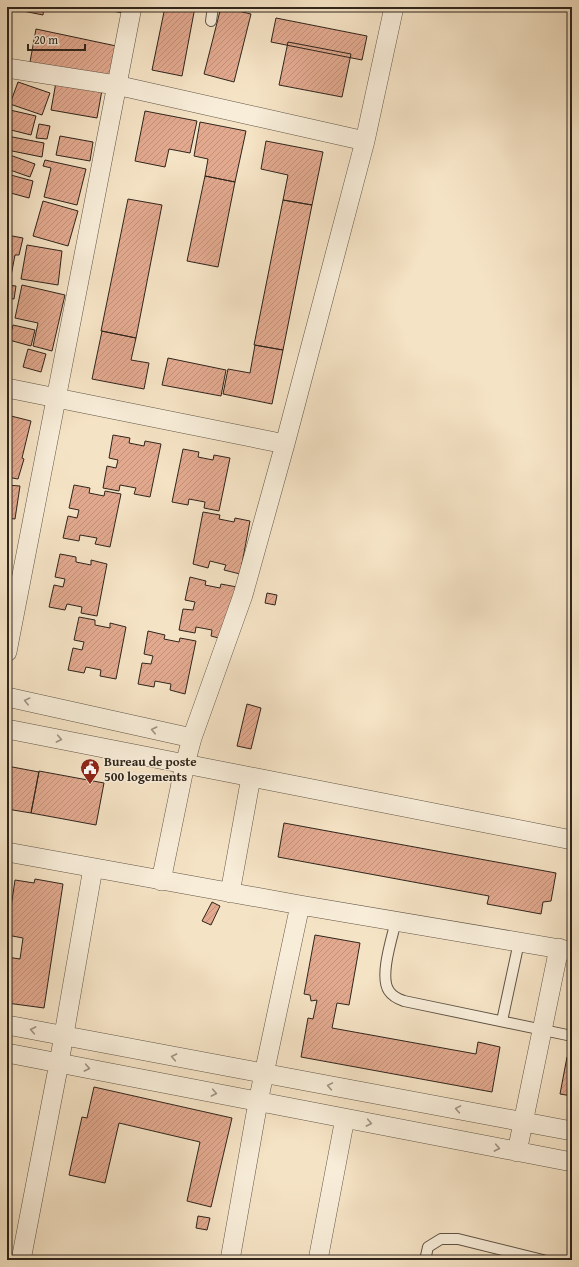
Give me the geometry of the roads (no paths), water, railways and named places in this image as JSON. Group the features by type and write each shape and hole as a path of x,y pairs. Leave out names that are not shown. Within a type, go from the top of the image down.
{"street":[{"path":"7,652 132,7"},
{"path":"161,880 185,764 192,738 243,595 285,444 365,141 394,7"},
{"path":"8,72 116,85 365,141"},
{"path":"7,388 285,444"},
{"path":"7,697 192,738"},
{"path":"7,729 572,840"},
{"path":"230,893 251,777"},
{"path":"7,852 230,893 565,950 542,1029 517,1152"},
{"path":"21,1260 64,1036 93,868"},
{"path":"230,1260 258,1102 300,905"},
{"path":"7,1025 572,1131"},
{"path":"7,1053 572,1162"},
{"path":"318,1260 345,1118"}],"lane":[{"path":"211,21 213,7"},
{"path":"396,921 385,973 385,983 389,991 396,998 404,1001 572,1036"},
{"path":"502,1021 518,942"},
{"path":"425,1260 428,1247 441,1239 458,1239 544,1260"}],"place":[{"name":"Bureau de poste 500 logements","path":"90,785"}]}
